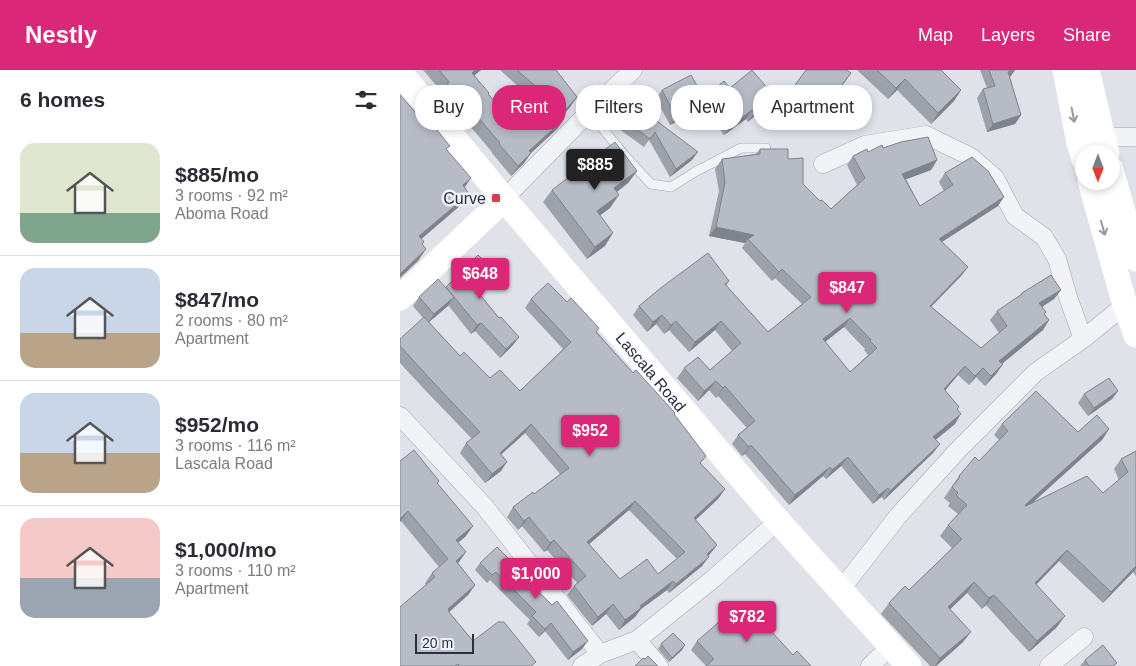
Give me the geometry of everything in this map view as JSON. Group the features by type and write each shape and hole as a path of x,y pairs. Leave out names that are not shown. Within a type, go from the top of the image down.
{"street":[{"path":"617,85 633,70"},
{"path":"1064,70 1080,145"},
{"path":"1087,70 1105,145"},
{"name":"Lascala Road","path":"400,72 504,199 778,521 908,666"},
{"path":"400,298 504,199 576,125"},
{"path":"823,164 865,145 926,135 971,157 995,178 1015,216 1044,237 1057,259 1083,339"},
{"path":"1108,145 1136,137"},
{"path":"1093,190 1125,304 1136,335"},
{"path":"1117,190 1136,259"},
{"path":"840,591 898,516 958,450 1036,372 1083,339 1125,304"},
{"path":"400,416 485,507 600,654"},
{"path":"582,666 600,654 637,640 714,579 778,521"},
{"path":"1048,666 1084,637"},
{"path":"637,640 659,666"},
{"path":"870,666 890,646"}],"lane":[{"path":"604,130 651,184 671,188 695,172 741,148 766,148"}],"building":[{"path":"439,70 475,70 472,73 489,93 492,98 492,130 552,130 529,151 531,153 518,166 482,122 482,85 448,85 447,83 449,82"},
{"path":"517,70 556,70 576,98 566,109 566,85 534,85"},
{"path":"752,70 765,85 753,85 753,112 752,110 743,117 743,85 734,85"},
{"path":"806,70 847,70 851,73 842,85 795,85"},
{"path":"877,70 941,70 961,90 938,113 905,79 896,88"},
{"path":"989,70 1012,70 1008,72 1021,115 993,124 983,89 995,86"},
{"path":"691,75 697,85 672,85"},
{"path":"724,81 727,85 719,85"},
{"path":"671,85 671,107 662,90"},
{"path":"400,95 415,112 415,130 437,130 450,146 446,149 471,178 463,185 469,194 419,236 424,242 422,244 426,249 400,274"},
{"path":"661,124 698,152 676,169 655,132 650,139 638,130 661,130"},
{"path":"928,137 937,160 902,174 920,206 953,185 945,173 972,157 988,171 1004,197 939,239 968,267 930,306 981,348 1007,326 997,311 1051,275 1061,290 1039,303 1049,320 999,361 1003,364 991,376 983,368 975,376 965,366 944,389 959,407 957,409 961,414 933,437 940,444 890,491 888,488 879,495 848,457 832,470 830,467 795,495 751,445 749,447 738,435 755,421 725,386 723,388 716,381 704,391 684,368 698,357 710,370 741,343 721,321 695,342 676,321 671,325 662,315 653,322 639,306 708,253 729,281 725,284 768,332 811,297 782,269 779,272 748,239 754,235 716,227 725,182 722,159 760,154 760,149 788,149 788,159 803,158 803,184 831,209 865,178 853,156 867,149 868,152 882,145 883,148 901,142","holes":["850,318 877,348 850,372 823,339"]},
{"path":"615,142 637,171 614,188 619,195 597,211 613,233 595,247 552,190"},
{"path":"478,255 496,272 477,291 499,318 501,317 519,337 506,349 481,323 477,325 446,287"},
{"path":"438,279 454,297 434,314 419,297"},
{"path":"548,283 567,302 571,298 599,328 596,332 633,373 636,370 675,413 706,456 700,463 725,489 694,518 717,545 707,554 709,557 676,584 673,581 625,620 613,604 598,617 574,586 586,576 554,540 550,543 529,517 524,521 513,507 569,468 531,424 500,453 507,462 492,474 466,443 480,432 400,346 400,339 424,317 460,356 464,352 490,378 500,370 520,391 571,342 531,299","holes":["635,501 685,552 658,574 647,559 620,579 587,542"]},
{"path":"1109,378 1118,391 1094,408 1084,394"},
{"path":"1036,391 1078,432 1097,415 1109,429 1025,505 1087,476 1103,493 1128,472 1121,459 1136,451 1136,566 1111,592 1067,550 1035,583 1065,616 1037,641 994,595 989,598 974,582 948,607 971,632 940,658 889,603 905,586 909,590 962,539 948,525 967,505 956,495 958,493 952,487 975,457 979,461 1008,431 1002,424"},
{"path":"414,450 439,481 437,483 473,526 456,540 466,552 456,561 475,585 448,611 473,641 498,622 504,622 536,662 531,666 459,666 458,664 455,666 400,666 400,607 435,577 432,573 448,559 408,511 400,519 400,461"},
{"path":"497,547 509,559 507,561 552,605 557,601 588,641 573,652 551,623 545,629 532,616 536,612 496,572 492,575 480,563"},
{"path":"740,604 745,609 748,606 793,655 797,651 811,666 706,666 714,659 697,641"},
{"path":"673,633 685,645 672,658 661,644"},
{"path":"1103,645 1117,663 1113,666 1089,666 1085,660"},
{"path":"648,656 658,666 635,666 643,658 645,659"}],"place":[{"name":"Curve","path":"496,198"}]}
